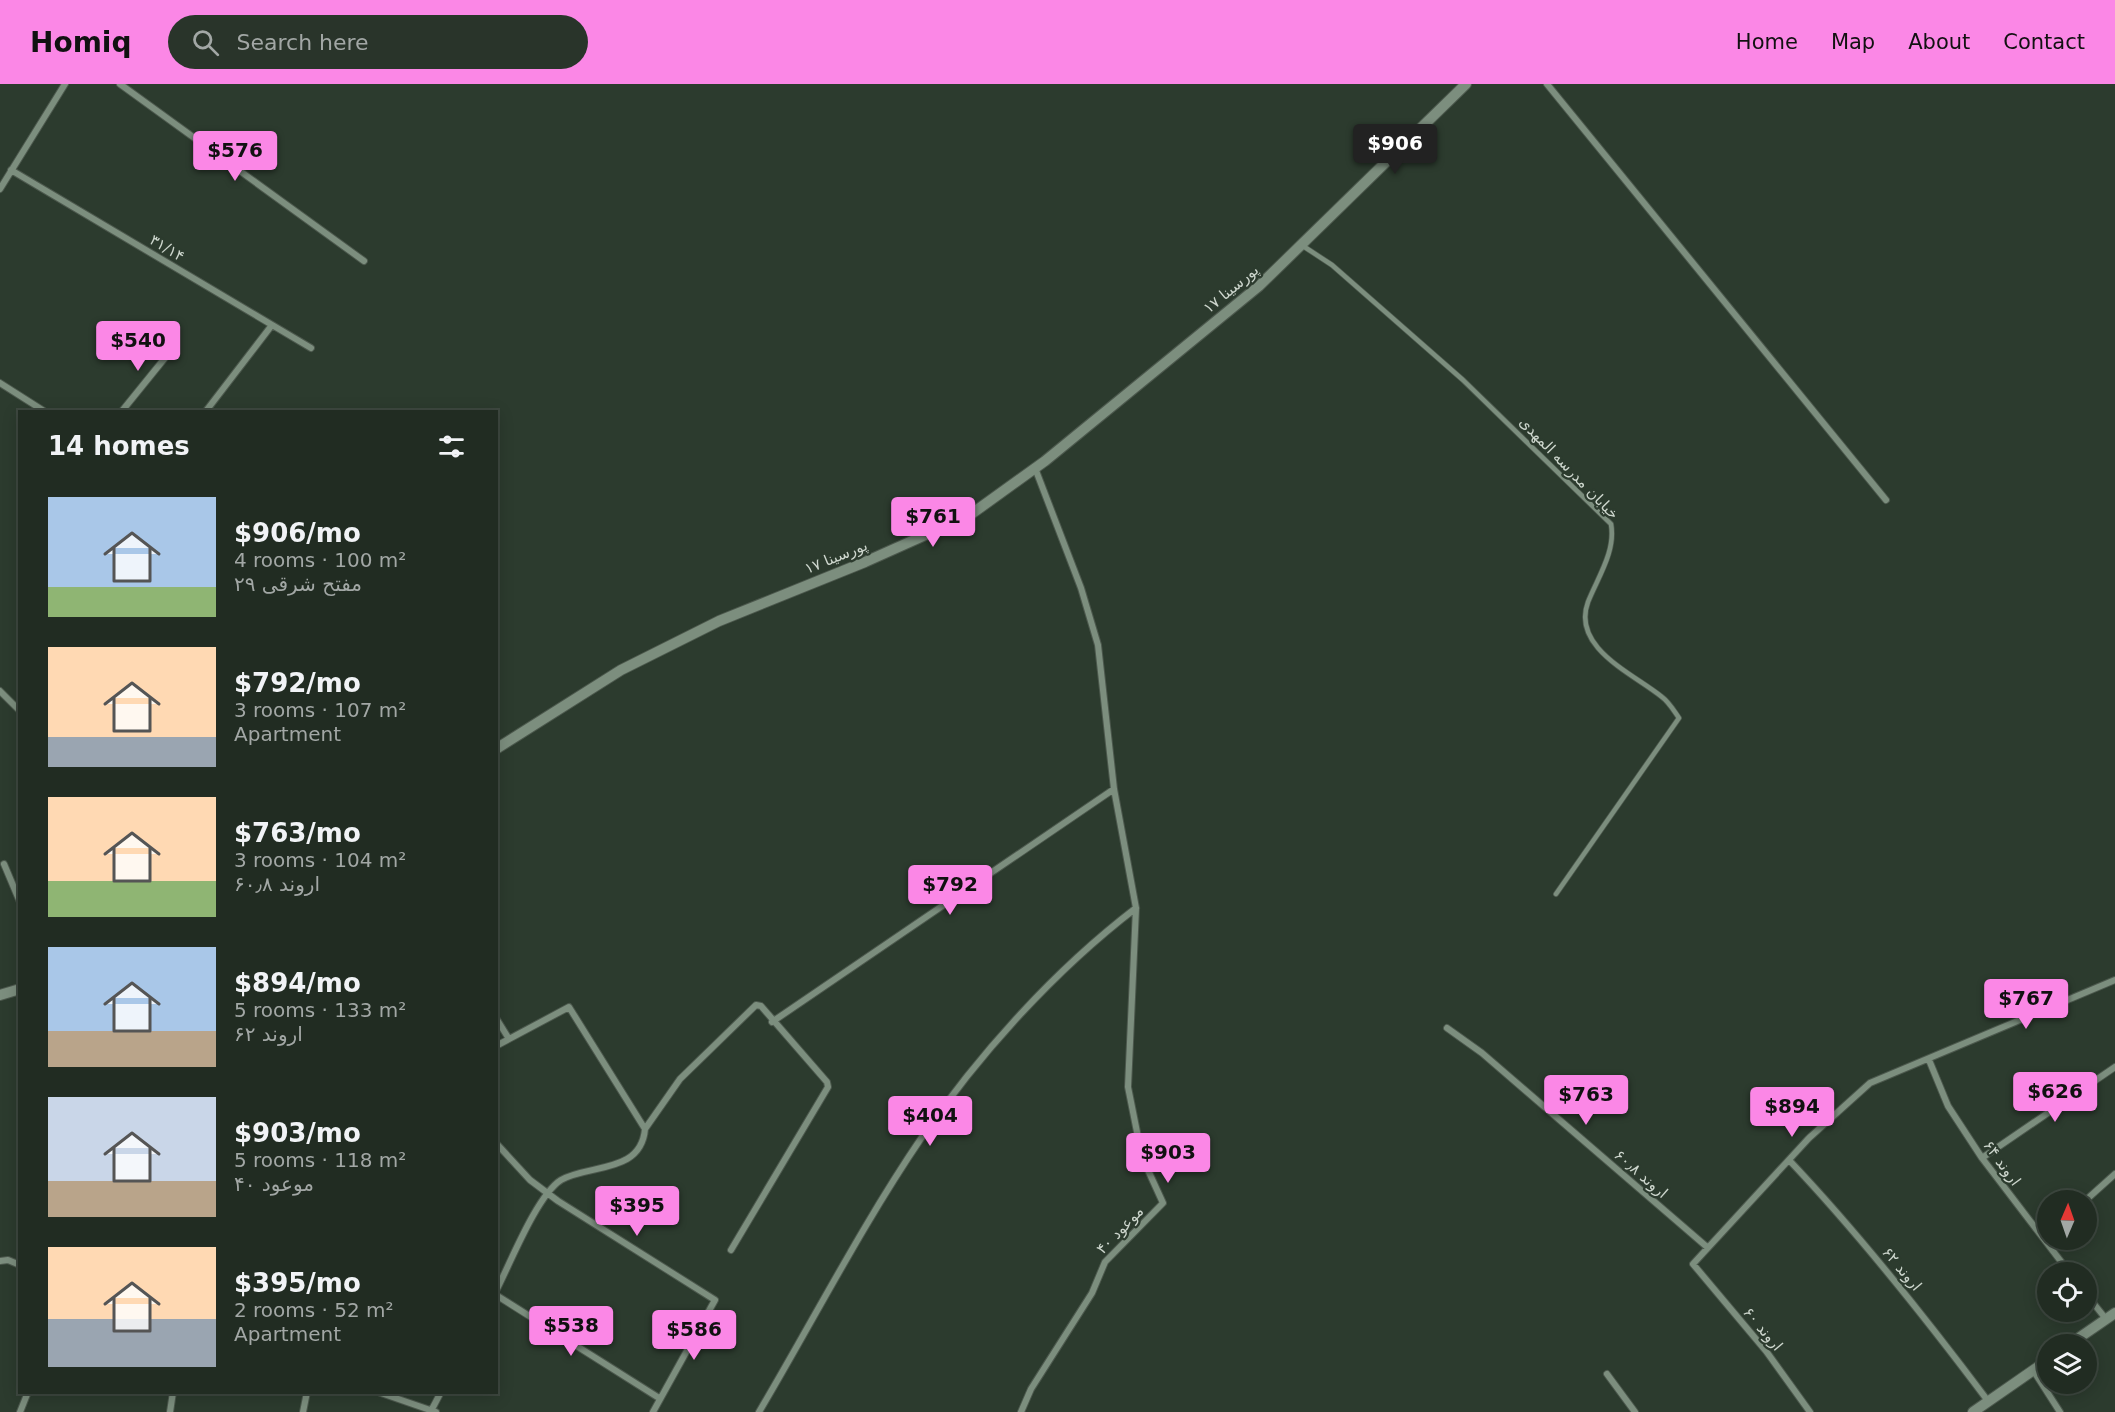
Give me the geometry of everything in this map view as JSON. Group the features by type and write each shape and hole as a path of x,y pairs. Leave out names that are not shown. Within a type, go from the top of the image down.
{"street":[{"path":"0,189 65,84"},
{"path":"120,84 364,261"},
{"name":"پورسینا ۱۷","path":"498,748 621,670 719,621 865,562 970,515 1035,468 1241,301 1303,246 1466,84"},
{"path":"1547,84 1886,500"},
{"name":"۳۱/۱۴","path":"11,170 311,348"},
{"path":"207,410 272,325"},
{"path":"123,410 173,348"},
{"path":"0,383 42,410"},
{"path":"759,1412 842,1267 922,1137 980,1062 1047,987 1088,945 1136,908 1114,789 1098,645 1081,588 1035,468"},
{"path":"0,691 18,709"},
{"path":"772,1022 1114,789"},
{"path":"4,864 18,897"},
{"name":"موعود ۴۰","path":"1021,1412 1031,1389 1092,1293 1105,1262 1163,1203 1142,1157 1128,1087 1136,908"},
{"path":"1707,1246 1809,1138 1870,1083 2115,980"},
{"path":"1,997 18,990"},
{"path":"498,1289 546,1192 562,1180 626,1162 644,1139 645,1130 680,1079 756,1005 761,1006 828,1087 731,1250"},
{"path":"498,1045 569,1007 645,1130"},
{"path":"498,1022 508,1039"},
{"name":"اروند ۶۰٫۸","path":"1447,1028 1482,1053 1707,1246"},
{"name":"اروند ۶۴","path":"1929,1060 1948,1106 1982,1158 2037,1227"},
{"path":"1982,1158 2115,1067"},
{"path":"498,1145 530,1180 546,1192 715,1300 653,1412"},
{"name":"اروند ۶۲","path":"1789,1160 1839,1213 1919,1309 1988,1401"},
{"path":"2097,1190 2115,1174"},
{"name":"اروند ۶۰","path":"1707,1246 1692,1264 1766,1351 1810,1412"},
{"path":"0,1261 8,1260 18,1264"},
{"path":"498,1294 659,1398"},
{"path":"2085,1334 2111,1316 2097,1304"},
{"path":"1972,1412 2037,1367"},
{"path":"2033,1370 2060,1412"},
{"path":"1607,1374 1635,1412"},
{"path":"20,1412 27,1394"},
{"path":"170,1412 173,1394"},
{"path":"303,1412 307,1394"},
{"path":"384,1394 433,1411 440,1394"}],"lane":[{"name":"خیابان مدرسه المهدی","path":"1303,246 1332,265 1463,380 1611,524 1614,540 1587,606 1585,624 1596,648 1665,698 1679,718 1556,894"}]}
